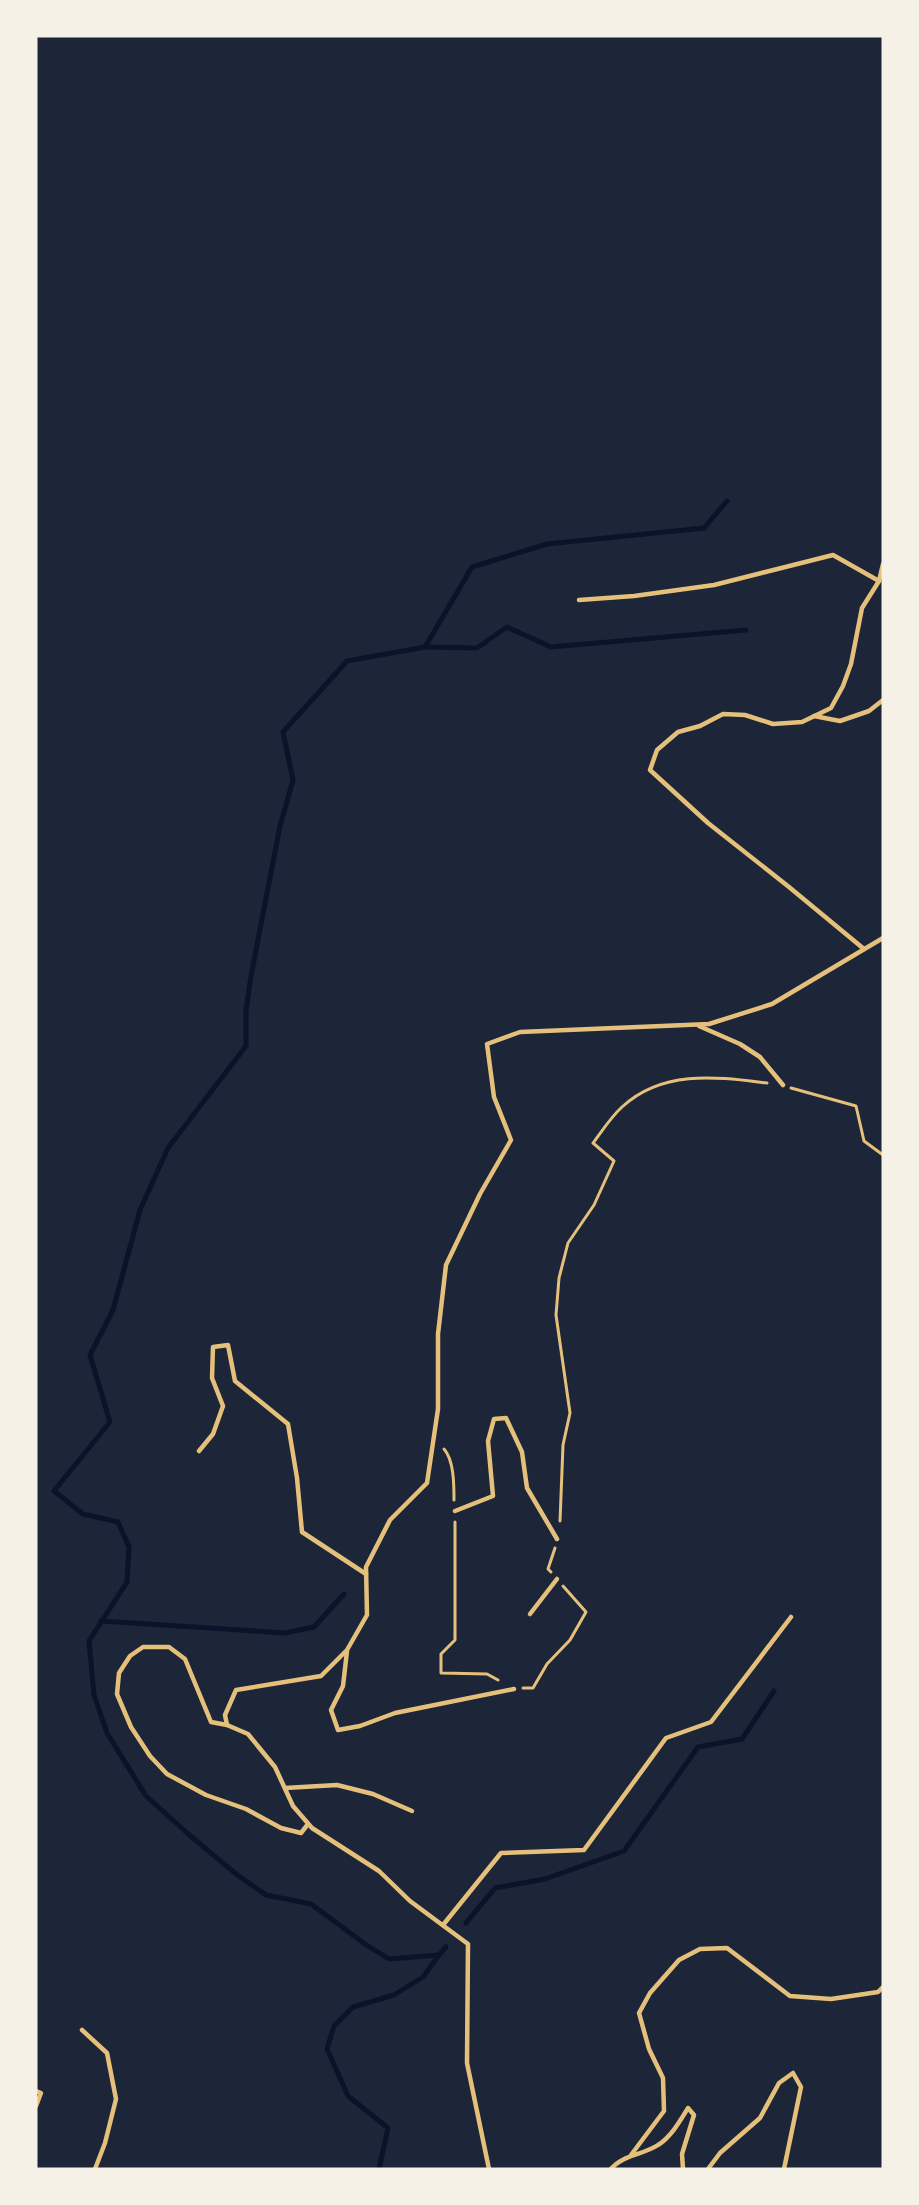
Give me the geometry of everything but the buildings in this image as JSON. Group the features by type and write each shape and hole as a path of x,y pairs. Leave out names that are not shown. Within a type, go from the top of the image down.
{"lane":[{"path":"579,600 634,596 714,585 833,555 879,580"},
{"path":"864,949 708,824 650,770 657,750 678,732 700,726 723,714 745,715 773,724 802,722 831,708 843,686 851,664 862,608 879,580 883,564"},
{"path":"814,716 840,721 869,711 883,700"},
{"path":"227,1725 225,1715 236,1689 321,1676 347,1650 367,1615 366,1567 390,1520 427,1483 438,1409 438,1334 446,1265 480,1194 511,1140 494,1097 487,1044 520,1032 709,1024 772,1004 883,938"},
{"path":"696,1025 740,1044 760,1057 783,1085"},
{"path":"199,1451 213,1434 223,1406 212,1378 213,1347 228,1345 235,1381 288,1424 297,1478 302,1532 366,1574"},
{"path":"455,1511 493,1496 488,1441 495,1419 506,1418 522,1452 527,1488 557,1539"},
{"path":"530,1614 557,1579"},
{"path":"443,1925 501,1853 584,1850 666,1738 711,1722 791,1617"},
{"path":"308,1824 301,1833 281,1828 246,1809 206,1795 167,1774 150,1756 131,1727 117,1694 119,1673 130,1656 143,1647 169,1647 185,1659 211,1722 227,1725 248,1734 275,1767 293,1806 308,1824 379,1870 410,1901 468,1944 467,2063 489,2169"},
{"path":"347,1650 343,1686 331,1710 338,1730 360,1726 395,1713 514,1689"},
{"path":"285,1788 337,1785 373,1794 412,1811"},
{"path":"631,2156 664,2110 663,2078 649,2049 639,2013 650,1993 679,1960 700,1949 727,1948 790,1996 831,1999 878,1992 883,1987"},
{"path":"82,2030 107,2053 116,2099 105,2143 95,2169"},
{"path":"708,2169 720,2153 760,2118 778,2083 793,2073 801,2087 784,2169"},
{"path":"36,2091 41,2093 36,2106"},
{"path":"611,2169 631,2156 658,2146 675,2130 688,2108 694,2115 682,2154 682,2169"}],"path":[{"path":"434,1438 447,1453 454,1486 455,1511 455,1640 441,1654 441,1673 487,1674 514,1689 533,1688 547,1664 570,1640 586,1612 548,1569 557,1539 562,1499 563,1445 570,1413 556,1315 559,1278 568,1243 594,1204 614,1161 593,1143 622,1107 644,1091 672,1081 705,1076 783,1085 856,1106 864,1141 883,1155"}],"shaded area":[{"path":"36,36 883,36 883,2169 36,2169"}],"waterway":[{"path":"379,2169 388,2128 348,2096 327,2049 334,2026 353,2007 394,1995 423,1977 439,1955 389,1959 311,1904 266,1895 236,1874 146,1796 107,1733 94,1695 89,1641 127,1582 129,1547 118,1522 83,1514 54,1491 110,1422 90,1355 113,1310 140,1210 168,1148 246,1046 246,1011 251,976 280,826 293,780 283,732 347,661 425,647 472,567 547,544 704,528 727,501"},
{"path":"425,647 477,648 507,627 551,647 746,630"},
{"path":"101,1621 285,1633 314,1627 344,1594"},
{"path":"466,1923 495,1888 545,1879 624,1851 698,1747 742,1739 774,1691"},
{"path":"439,1955 446,1947"}]}
